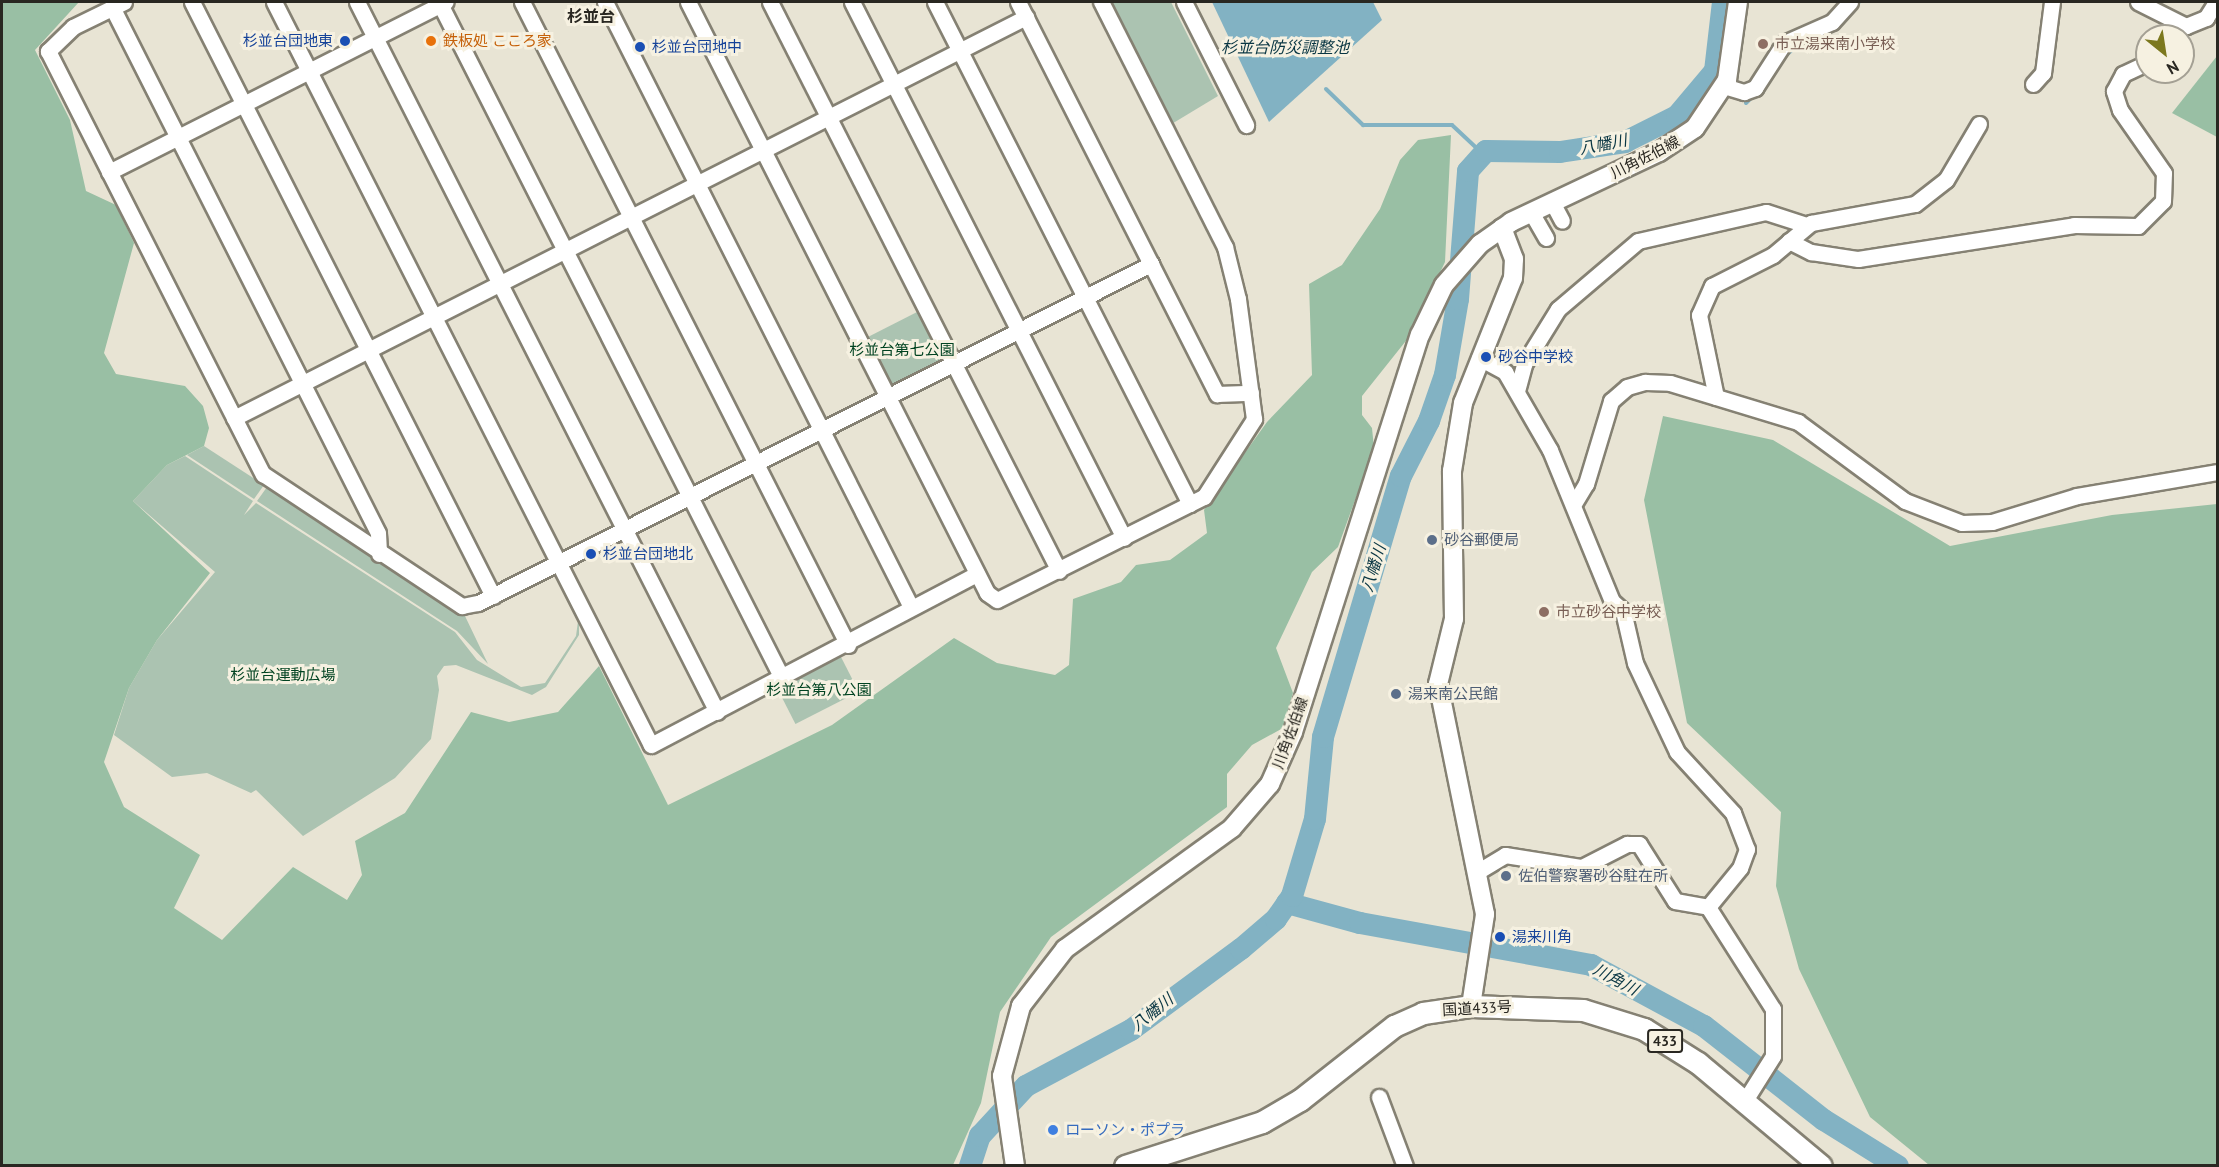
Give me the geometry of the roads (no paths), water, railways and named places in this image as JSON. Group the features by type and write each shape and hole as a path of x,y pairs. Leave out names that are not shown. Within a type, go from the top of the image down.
{"highway":[{"name":"国道433号","path":"1125,1166 1262,1122 1300,1100 1394,1026 1423,1013 1471,1006 1562,1007 1624,1021 1681,1050 1821,1166"}],"main road":[{"name":"川角佐伯線","path":"1015,1166 1007,1135 1002,1088 1014,1023 1052,961 1232,828 1279,768 1438,296 1480,244 1502,228 1684,137 1724,86 1735,51 1738,2"},
{"path":"1471,1006 1482,944 1477,872 1438,684 1454,619 1452,471 1463,403 1479,357 1513,279 1514,260 1502,228"}],"street":[{"path":"192,2 493,596"},
{"path":"274,2 651,745 848,645 911,607 977,574"},
{"path":"357,2 717,712"},
{"path":"110,172 442,2 783,678"},
{"path":"522,2 848,645"},
{"path":"605,2 911,607"},
{"path":"688,2 977,574 997,600 1124,538 1190,504 1208,492 1252,424 1251,393 1239,299 1224,247 1101,2"},
{"path":"770,2 1059,571"},
{"path":"852,2 1124,538"},
{"path":"935,2 1190,504"},
{"path":"1018,2 1217,394 1251,393"},
{"path":"1184,2 1246,125"},
{"path":"1724,86 1744,92 1755,88 1784,43 1832,22 1850,2"},
{"path":"2033,84 2043,73 2052,2"},
{"path":"2138,2 2172,24"},
{"path":"2195,24 2206,18 2216,2"},
{"path":"379,554 378,533 178,137 118,4 92,9 48,51 267,480 379,554 462,606 493,596 1151,264"},
{"path":"234,418 1026,17"},
{"path":"1789,241 1810,252 1858,259 2074,225 2138,226 2163,201 2164,173 2120,110 2114,91 2123,74 2135,68"},
{"path":"1517,392 1524,364 1558,309 1638,241 1766,212 1806,225 1915,204 1946,180 1979,124"},
{"path":"1552,202 1562,221"},
{"path":"1531,212 1546,238"},
{"path":"1716,397 1700,326 1701,304 1712,286 1789,241 1806,225"},
{"path":"1479,357 1500,368 1517,392 1575,502 1612,601 1623,611 1635,663 1677,752 1733,813 1747,849 1740,868 1708,907"},
{"path":"1575,502 1586,484 1603,417 1627,387 1670,383 1798,422 1905,501 1962,523 1992,522 2077,496 2217,472"},
{"path":"1477,872 1505,855 1581,867 1627,844 1639,844 1675,901 1708,907 1773,1009 1773,1056 1744,1102"},
{"path":"1379,1097 1405,1166"}],"water":[{"name":"杉並台防災調整池","path":"1212,2 1373,2 1382,20 1269,122"}],"waterway":[{"name":"八幡川","path":"970,1166 980,1136 1026,1086 1131,1030 1241,949 1276,919 1292,896 1315,819 1323,737 1401,476 1429,421 1445,375 1458,299 1468,171 1486,151 1560,152 1625,142 1677,116 1715,71 1723,2"},
{"path":"1852,10 1859,2"},
{"path":"1780,61 1799,43"},
{"path":"1326,89 1363,125 1452,125 1483,154"},
{"path":"1746,103 1754,95"},
{"name":"川角川","path":"1287,903 1360,923 1591,965 1704,1026 1824,1120 1898,1166"}],"place":[{"name":"杉並台団地東","path":"345,41"},
{"name":"鉄板処 こころ家","path":"431,41"},
{"name":"市立湯来南小学校","path":"1763,44"},
{"name":"杉並台団地中","path":"640,47"},
{"name":"砂谷中学校","path":"1486,357"},
{"name":"砂谷郵便局","path":"1432,540"},
{"name":"杉並台団地北","path":"591,554"},
{"name":"市立砂谷中学校","path":"1544,612"},
{"name":"湯来南公民館","path":"1396,694"},
{"name":"佐伯警察署砂谷駐在所","path":"1506,876"},
{"name":"湯来川角","path":"1500,937"},
{"name":"ローソン・ポプラ","path":"1053,1130"}],"district":[{"name":"杉並台","path":"591,16"}],"park label":[{"name":"杉並台第七公園","path":"902,350"},
{"name":"杉並台運動広場","path":"283,675"},
{"name":"杉並台第八公園","path":"819,690"}]}
